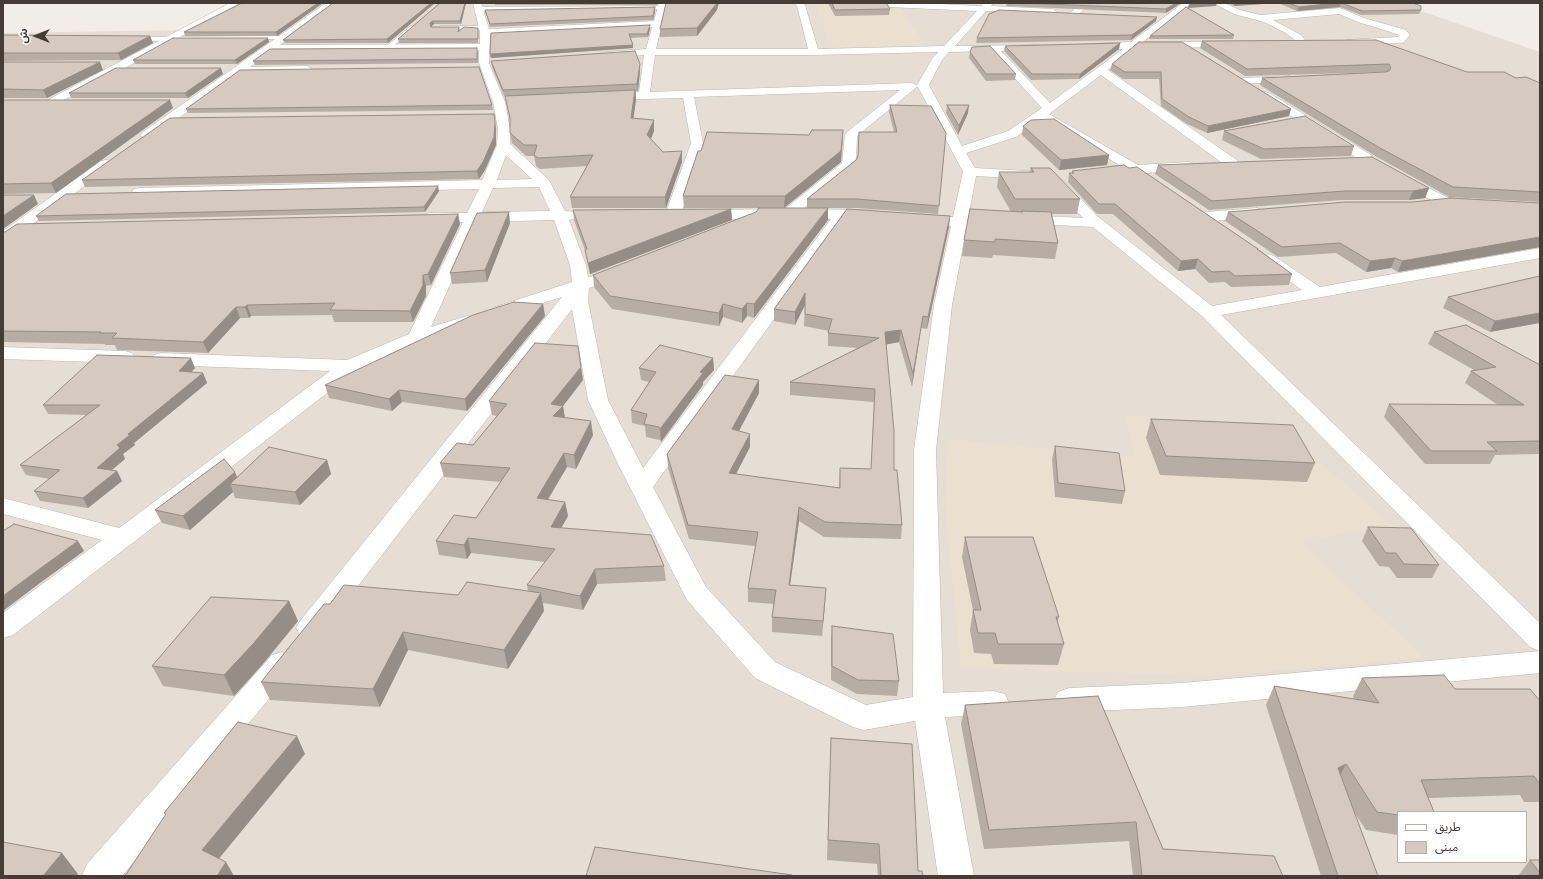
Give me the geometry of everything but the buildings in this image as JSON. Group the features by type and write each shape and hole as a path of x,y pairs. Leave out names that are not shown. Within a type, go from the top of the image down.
{"street":[{"path":"72,104 42,104 120,67 236,3"},
{"path":"139,141 332,3"},
{"path":"799,3 801,5 814,52"},
{"path":"866,3 987,6 1089,14"},
{"path":"1066,13 1086,3"},
{"path":"960,151 1012,134 1101,70 1188,3"},
{"path":"1217,3 1237,12 1261,18 1287,30 1300,40 1292,43 1309,43"},
{"path":"644,95 650,52 663,5"},
{"path":"789,213 850,164 851,135 918,86 938,59 987,6"},
{"path":"1261,18 1340,11 1361,20 1403,32 1405,35 1401,40 1339,42"},
{"path":"1152,18 1167,18"},
{"path":"269,48 389,47 483,42 658,24"},
{"path":"417,338 488,184 503,145 504,129 500,108 483,42"},
{"path":"1079,46 1134,44 1244,44"},
{"path":"1184,44 1204,56"},
{"path":"595,55 650,52 814,52 1048,47"},
{"path":"993,48 1045,111 1154,181"},
{"path":"101,65 139,69"},
{"path":"225,69 318,69"},
{"path":"1101,70 1233,164"},
{"path":"1298,79 1241,79 1371,161 1446,202"},
{"path":"591,97 688,95 918,86"},
{"path":"918,86 960,151 970,172 966,219 943,305 925,450 928,706 956,876"},
{"path":"688,95 697,143 666,215 789,213 889,217"},
{"path":"166,104 190,104"},
{"path":"170,119 194,118"},
{"path":"1288,122 1304,119"},
{"path":"1198,140 1213,137"},
{"path":"503,145 544,183 560,215 578,266 581,285 579,301 598,400 641,487 696,593 765,670 864,718 928,706 1015,702"},
{"path":"8,233 114,159"},
{"path":"1348,161 1371,161"},
{"path":"1097,172 1134,168 1248,164"},
{"path":"970,172 1060,175 1096,223 1208,312 1540,640"},
{"path":"127,193 544,183"},
{"path":"31,198 88,194"},
{"path":"1424,204 1446,202 1481,204"},
{"path":"1193,208 1226,230"},
{"path":"1206,216 1274,211"},
{"path":"714,234 765,214"},
{"path":"641,487 842,214"},
{"path":"417,218 590,215"},
{"path":"905,218 966,219"},
{"path":"1009,220 1096,223"},
{"path":"8,233 41,227"},
{"path":"1259,252 1318,293"},
{"path":"1208,312 1540,253"},
{"path":"3,628 350,366 417,338 611,274"},
{"path":"100,876 273,674 581,285"},
{"path":"3,353 350,366"},
{"path":"3,506 123,537"},
{"path":"1047,701 1182,695 1540,662"}],"lane":[{"path":"434,28 483,42 663,5"},
{"path":"389,47 418,23"},
{"path":"125,39 284,38"}],"shaded area":[{"path":"245,3 1398,3 1540,52 1540,876 3,876 3,33 185,30"},
{"path":"828,3 900,7 927,47 830,47 815,4"},
{"path":"1125,415 1279,426 1400,532 1381,527 1301,542 1425,658 1213,676 961,668 945,506 948,439 1135,457"}]}
